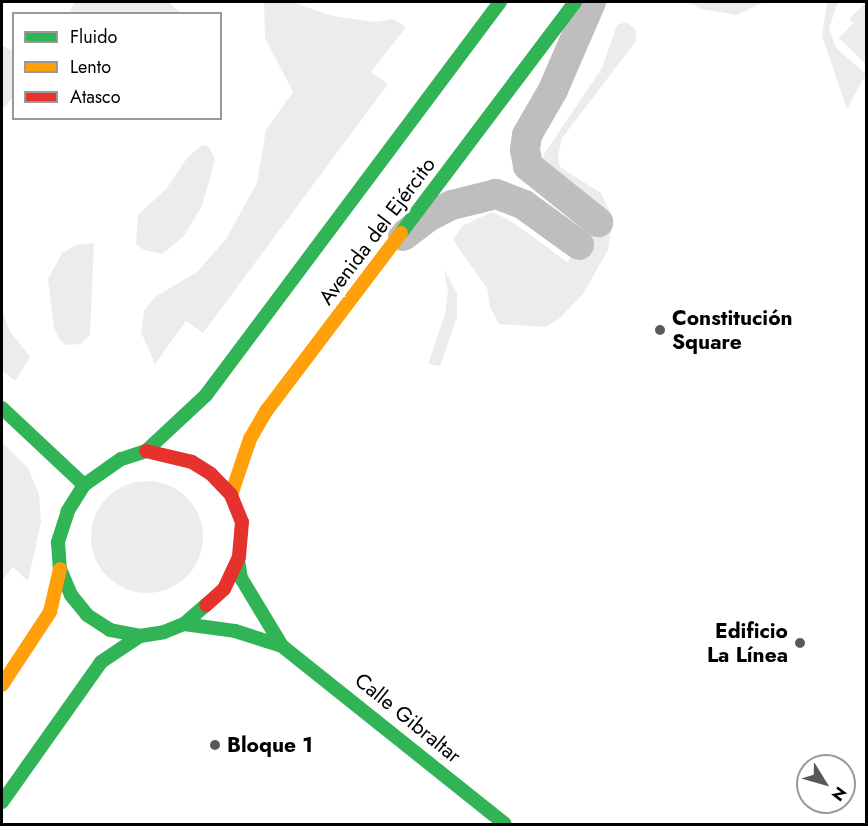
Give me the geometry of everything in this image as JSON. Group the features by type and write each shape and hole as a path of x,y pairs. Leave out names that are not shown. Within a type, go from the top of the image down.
{"main road":[{"name":"Avenida del Ejército","path":"146,451 206,395 500,2"},
{"name":"Avenida del Ejército","path":"231,495 250,439 267,410 575,2"},
{"path":"2,408 84,485"},
{"path":"2,686 50,612 60,569 58,542 69,511 84,485 121,459 146,451 192,462 231,495 242,522 238,560 224,589 184,624 164,632 140,636 110,630 87,615 71,595 60,569"},
{"name":"Calle Gibraltar","path":"238,560 241,578 282,646 505,825"},
{"name":"Calle Gibraltar","path":"184,624 235,631 282,646"},
{"path":"2,802 101,662 140,636"}],"lane":[{"path":"591,2 553,90 527,135 525,150 528,166 598,222"},
{"path":"396,241 428,217 452,205 496,194 524,205 579,246"}],"shaded area":[{"path":"75,2 169,2 179,12 70,12"},
{"path":"264,2 292,2 333,16 375,22 393,19 406,27 371,72 388,84 203,333 186,321 155,364 141,332 144,311 155,297 197,272 226,239 257,183 266,130 293,92 265,38"},
{"path":"689,2 764,2 737,15 701,9"},
{"path":"827,2 838,2 829,28 836,48 866,74 847,109 822,36"},
{"path":"866,2 866,64 839,38 853,23 849,19"},
{"path":"626,22 636,30 636,41 562,138 558,156 560,167 601,193 613,218 608,250 583,294 560,318 546,327 499,324 490,307 487,288 453,240 462,226 492,212 511,221 567,262 606,212 542,162 544,154 602,68 617,25"},
{"path":"2,45 12,50 12,98 2,110"},
{"path":"202,145 209,147 215,160 202,206 183,237 162,254 144,250 136,244 138,215 167,188 187,158"},
{"path":"94,243 90,335 80,344 66,345 59,339 54,327 48,279 62,253 76,245"},
{"path":"444,270 457,293 457,317 440,366 428,364 445,314 448,291"},
{"path":"2,308 9,330 30,357 15,381 2,370"},
{"path":"2,442 28,468 39,494 41,522 28,581 13,567 2,581"},
{"path":"147,481 168,485 187,497 199,516 203,537 199,558 187,577 168,589 147,593 126,589 107,577 95,558 91,537 95,516 107,497 126,485"}],"traffic: fast":[{"path":"146,451 206,395 500,2"},
{"path":"401,233 575,2"},
{"path":"2,408 84,485"},
{"path":"146,451 121,459 84,485 68,511 58,542 60,569 71,595 87,615 110,630 140,636 164,632 184,624 206,605"},
{"path":"238,560 241,578 282,646"},
{"path":"184,624 235,631 282,646 505,824"},
{"path":"2,802 101,662 140,636"}],"traffic: slow":[{"path":"231,495 250,439 267,410 401,233"},
{"path":"2,685 50,612 60,569"}],"traffic: jam":[{"path":"146,451 192,462 211,474 231,495 242,522 239,557 224,589 206,605"}],"place":[{"name":"Constitución Square","path":"660,330"},
{"name":"Edificio La Línea","path":"800,643"},
{"name":"Bloque 1","path":"215,745"}]}
